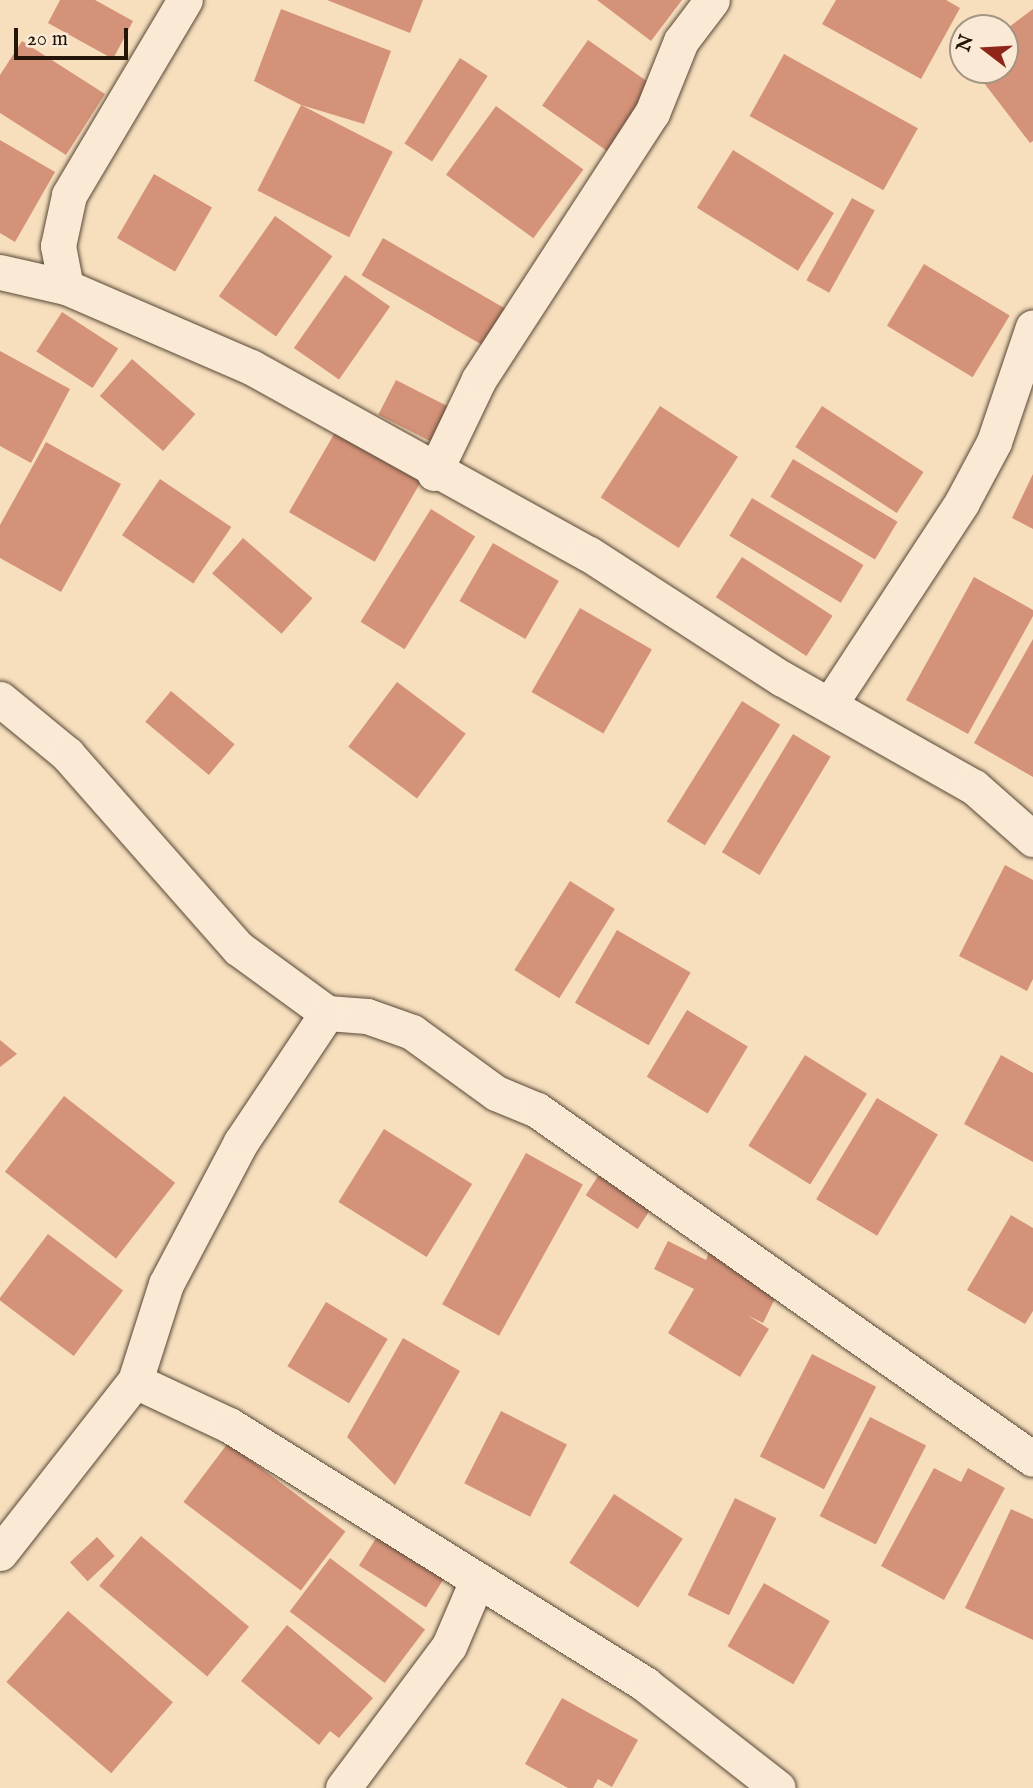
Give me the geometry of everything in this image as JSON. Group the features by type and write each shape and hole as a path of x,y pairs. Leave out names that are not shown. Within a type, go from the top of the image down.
{"street":[{"path":"66,287 58,246 69,195 185,0"},
{"path":"434,473 479,379 652,113 681,41 712,0"},
{"path":"0,272 66,287 251,367 434,473 589,554 666,608 974,787 1033,839"},
{"path":"830,704 981,466 1033,327"},
{"path":"5,716 66,754 238,948 327,1013 367,1016 412,1032 496,1093 537,1110 1033,1459"},
{"path":"0,1553 135,1381 166,1284 241,1142 327,1013"},
{"path":"135,1381 229,1424 476,1583 646,1685 778,1788"},
{"path":"342,1788 449,1646 476,1583"}],"building":[{"path":"60,0 95,0 133,21 113,59 48,23"},
{"path":"327,0 423,0 410,33"},
{"path":"597,0 682,0 651,41"},
{"path":"836,0 946,0 960,8 957,14 949,14 949,28 921,79 822,24"},
{"path":"281,9 391,51 364,124 301,105 254,81"},
{"path":"1033,9 1033,141 1030,143 985,84 1019,84 1019,20"},
{"path":"588,40 655,87 609,153 542,106"},
{"path":"22,41 105,94 66,155 0,113 0,75"},
{"path":"784,54 918,128 883,190 750,116"},
{"path":"460,58 488,76 432,162 404,144"},
{"path":"301,105 393,152 349,237 257,191"},
{"path":"496,106 583,169 533,238 446,175"},
{"path":"0,140 55,172 15,242 0,233"},
{"path":"733,150 834,213 798,271 697,208"},
{"path":"154,174 212,208 175,272 117,238"},
{"path":"852,198 875,211 829,293 806,280"},
{"path":"275,216 332,256 276,336 219,296"},
{"path":"383,238 507,309 485,347 362,275"},
{"path":"924,264 1010,316 973,377 887,326"},
{"path":"345,275 390,307 339,379 294,348"},
{"path":"62,312 118,348 93,388 36,351"},
{"path":"0,351 70,389 31,463 0,446"},
{"path":"132,359 195,414 163,451 100,396"},
{"path":"396,380 477,421 459,456 378,415"},
{"path":"660,406 738,457 679,548 601,497"},
{"path":"822,406 923,472 897,513 795,447"},
{"path":"337,429 423,478 375,562 289,512"},
{"path":"46,442 121,484 61,592 0,558 0,525"},
{"path":"793,459 898,522 875,560 770,497"},
{"path":"1033,474 1033,529 1012,518"},
{"path":"160,479 231,527 193,583 122,535"},
{"path":"752,498 863,565 841,603 729,536"},
{"path":"431,509 475,537 405,649 361,622"},
{"path":"243,538 312,598 282,634 212,573"},
{"path":"493,543 559,581 525,639 460,601"},
{"path":"742,557 833,616 806,656 716,597"},
{"path":"974,577 1033,610 1033,616 968,734 906,700"},
{"path":"580,608 652,650 603,734 532,692"},
{"path":"1033,639 1033,777 974,743"},
{"path":"397,682 466,734 417,798 348,747"},
{"path":"171,691 235,744 209,775 145,722"},
{"path":"742,701 780,725 705,845 667,821"},
{"path":"793,734 831,757 760,875 722,852"},
{"path":"1005,865 1033,880 1033,979 1027,991 959,956"},
{"path":"570,881 615,909 559,998 514,970"},
{"path":"617,930 691,972 649,1045 575,1003"},
{"path":"687,1010 748,1047 708,1113 647,1077"},
{"path":"0,1040 17,1054 0,1067"},
{"path":"805,1055 867,1094 810,1184 748,1146"},
{"path":"1001,1055 1033,1073 1033,1162 964,1124"},
{"path":"64,1096 175,1183 116,1258 5,1172"},
{"path":"877,1098 938,1135 877,1236 816,1199"},
{"path":"384,1129 472,1184 427,1257 338,1202"},
{"path":"526,1153 583,1185 499,1336 442,1304"},
{"path":"602,1170 654,1204 638,1229 586,1195"},
{"path":"1011,1215 1033,1228 1033,1311 1025,1324 967,1290"},
{"path":"48,1234 123,1291 74,1356 0,1301"},
{"path":"668,1241 706,1260 711,1247 783,1282 763,1323 747,1315 769,1329 740,1377 668,1333 694,1289 654,1269"},
{"path":"326,1302 388,1339 349,1403 287,1366"},
{"path":"403,1338 460,1371 395,1485 347,1437"},
{"path":"812,1354 876,1387 824,1489 760,1456"},
{"path":"501,1411 567,1445 530,1517 464,1483"},
{"path":"870,1417 926,1446 876,1545 820,1516"},
{"path":"228,1443 345,1531 301,1591 183,1502"},
{"path":"934,1468 961,1482 968,1468 1005,1488 944,1600 881,1566"},
{"path":"614,1494 683,1539 638,1607 569,1563"},
{"path":"735,1498 776,1518 729,1615 688,1595"},
{"path":"1011,1509 1033,1519 1033,1640 965,1608"},
{"path":"378,1535 445,1577 426,1607 359,1566"},
{"path":"141,1536 249,1627 207,1676 99,1586"},
{"path":"97,1537 115,1556 88,1581 70,1562"},
{"path":"330,1558 425,1630 385,1683 290,1612"},
{"path":"764,1583 830,1621 793,1684 728,1646"},
{"path":"68,1611 173,1702 111,1773 6,1682"},
{"path":"287,1625 373,1698 339,1738 330,1731 319,1745 241,1681"},
{"path":"562,1698 638,1740 612,1787 598,1779 593,1788 568,1788 525,1764"}]}
